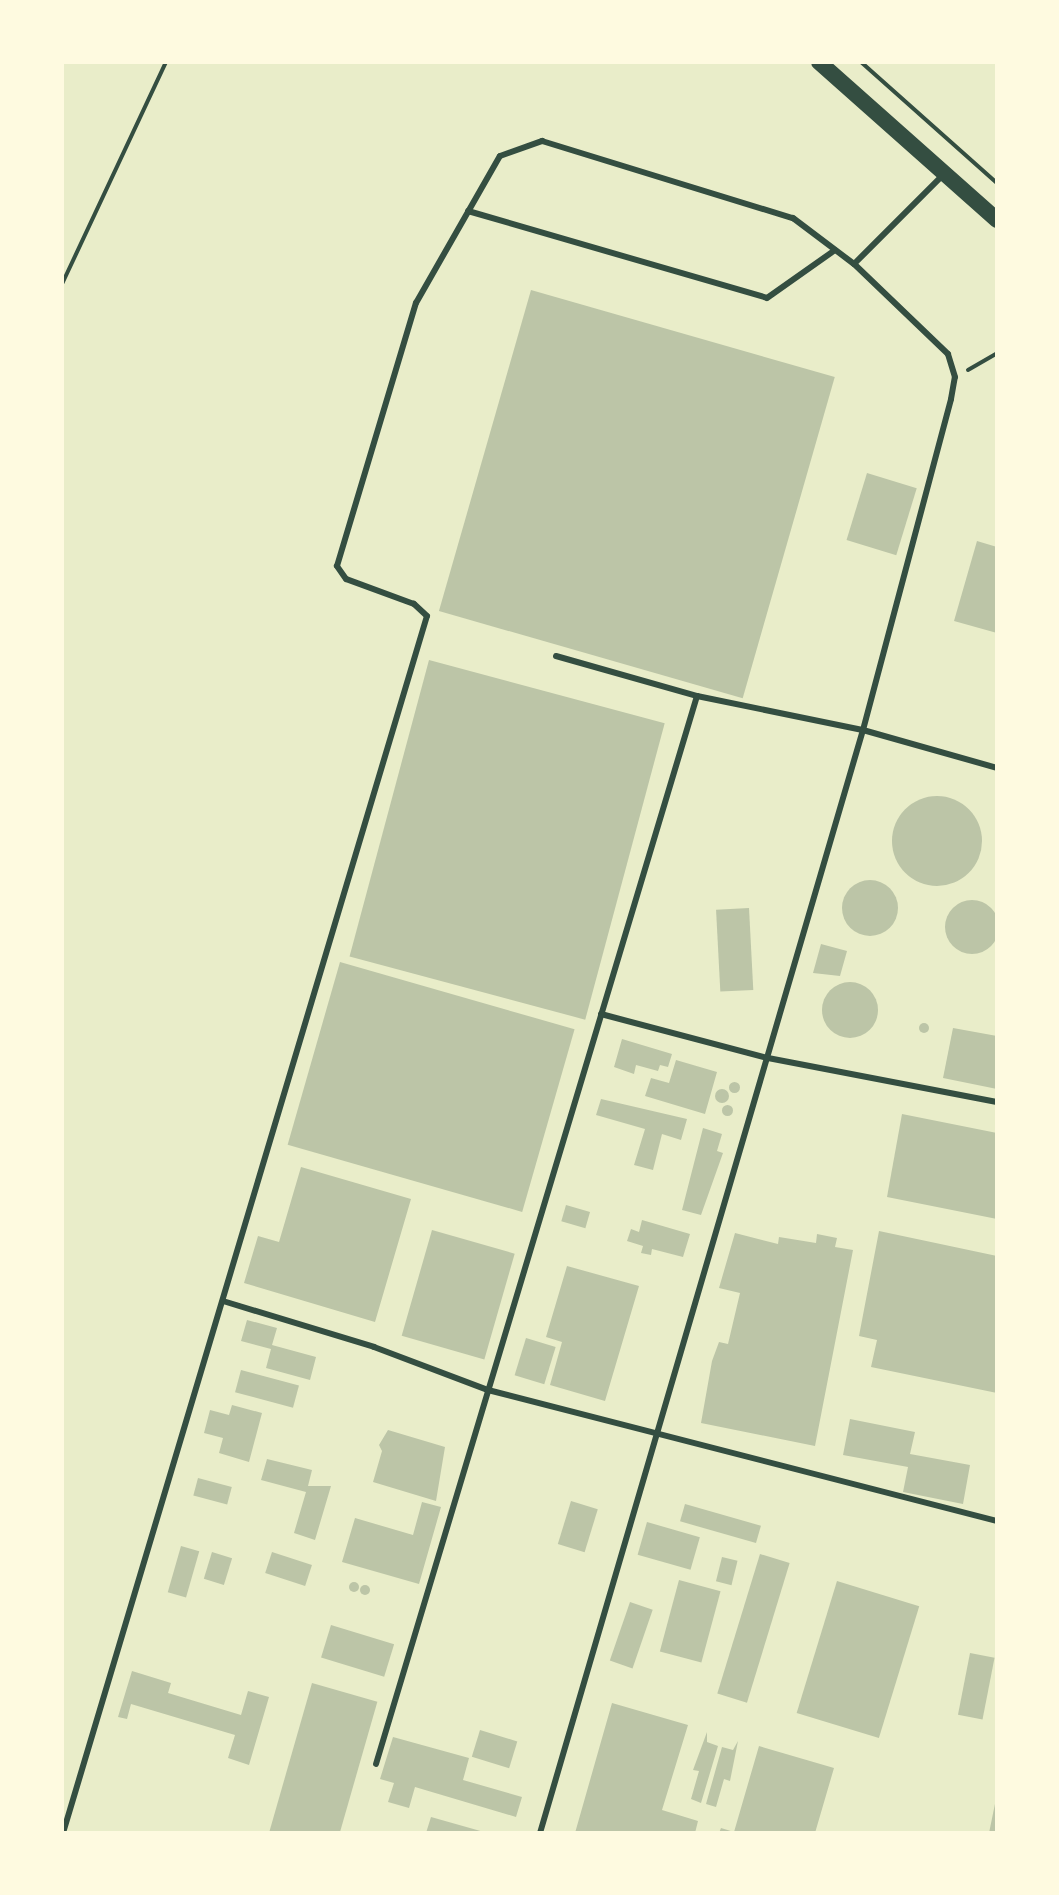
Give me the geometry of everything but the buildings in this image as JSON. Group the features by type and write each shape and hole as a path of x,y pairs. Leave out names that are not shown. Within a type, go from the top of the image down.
{"main road":[{"path":"819,62 997,220"}],"lane":[{"path":"63,1833 427,616 414,604 346,579 337,566 416,303 500,156 542,141 793,218 854,264 948,354 955,377 863,730 540,1833"},
{"path":"854,264 943,175"},
{"path":"468,211 767,298 835,250"},
{"path":"556,656 697,696 863,730 997,768"},
{"path":"376,1764 697,696"},
{"path":"601,1014 768,1058 997,1102"},
{"path":"223,1301 374,1347 488,1390 656,1437 997,1521"}],"path":[{"path":"62,284 166,62"},
{"path":"861,62 997,183"},
{"path":"955,377 997,353"}]}
